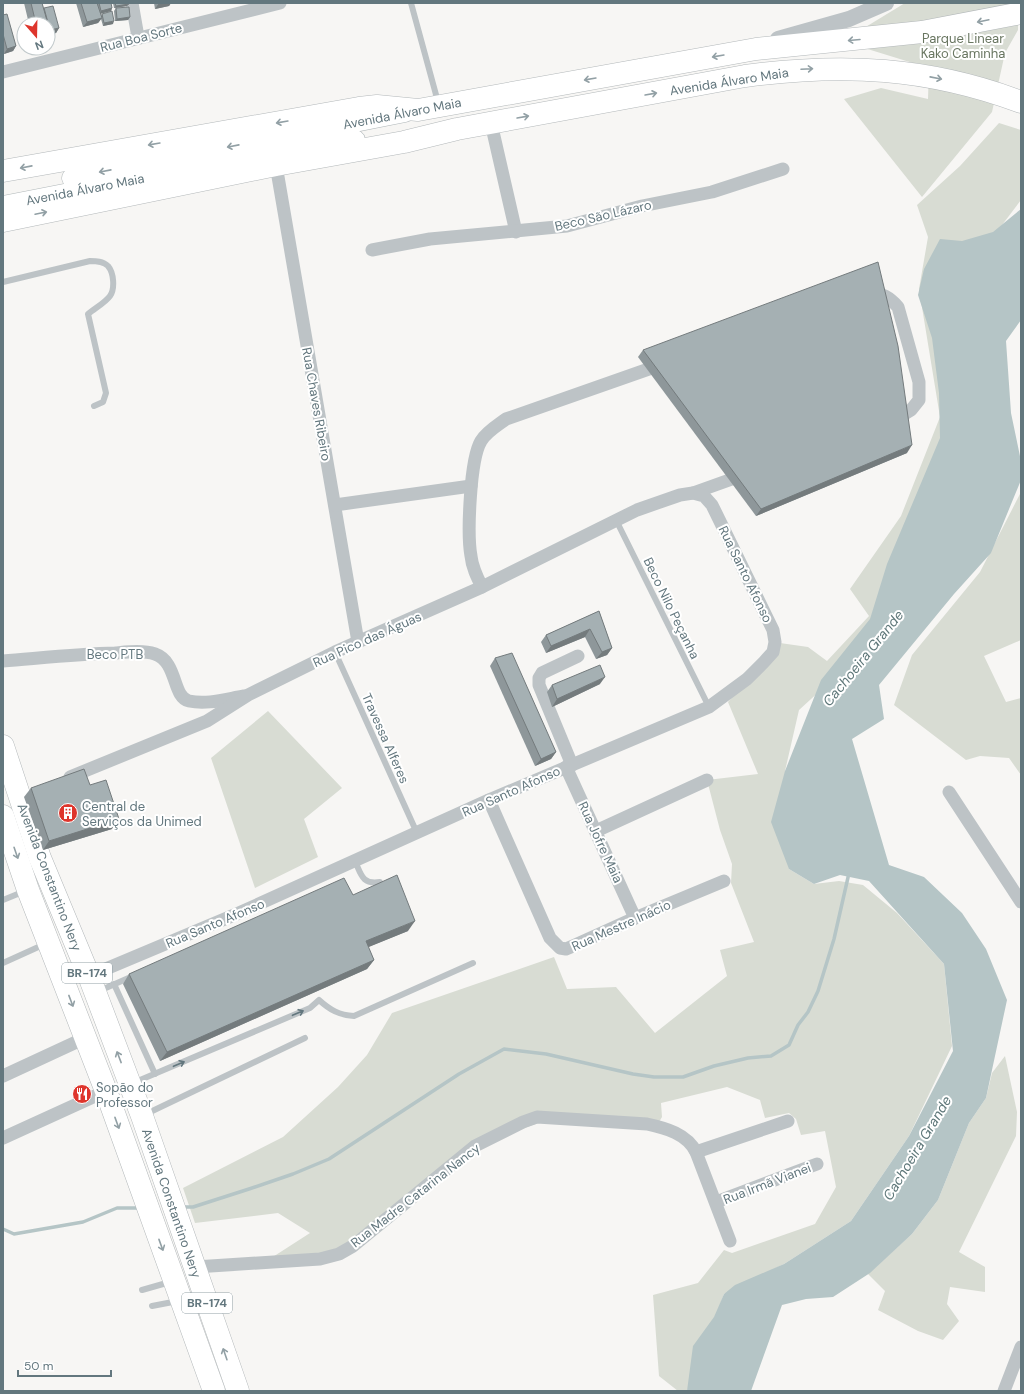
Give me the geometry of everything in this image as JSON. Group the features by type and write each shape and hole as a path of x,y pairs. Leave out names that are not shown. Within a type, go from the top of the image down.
{"highway":[{"name":"Avenida Álvaro Maia","path":"418,110 756,49 922,32 1021,13"},
{"name":"Avenida Álvaro Maia","path":"3,222 282,150 404,142 491,123 785,70 866,68 914,73 956,82 1012,99"},
{"path":"3,171 359,108 377,106 418,110"},
{"name":"Avenida Constantino Nery","path":"3,746 27,794 40,858 99,984 130,1085 238,1391"},
{"name":"Avenida Constantino Nery","path":"3,816 28,890 106,1091 214,1391"}],"main road":[{"name":"Avenida Álvaro Maia","path":"3,206 282,150 418,110"},
{"path":"3,191 282,150"}],"street":[{"path":"132,3 138,37"},
{"name":"Rua Boa Sorte","path":"3,72 138,37 280,3"},
{"name":"Avenida Álvaro Maia","path":"756,49 777,40 834,24 865,13 886,3"},
{"path":"491,123 516,232"},
{"name":"Rua Chaves Ribeiro","path":"282,150 335,505 358,642"},
{"name":"Beco São Lázaro","path":"372,250 430,239 567,226 642,206 712,192 783,169"},
{"path":"853,296 876,293 889,298 898,307 919,382 920,400 911,410 884,424"},
{"path":"482,587 473,567 469,530 471,486 476,457 481,441 490,431 506,419 676,359"},
{"name":"Rua Pico das Águas","path":"56,783 196,726 225,711 248,696 335,652 482,587 637,510 680,495 693,493 759,469"},
{"path":"335,505 471,486"},
{"name":"Rua Santo Afonso","path":"99,984 225,919 489,800 709,707 751,675 773,652 775,642 773,630 712,505 704,496 693,493"},
{"name":"Beco PTB","path":"3,661 79,654 134,652 154,654 168,663 172,670 180,694 188,701 211,702 248,696"},
{"name":"Rua Jofre Maia","path":"578,656 542,674 538,685 596,831 635,918"},
{"path":"596,831 707,780"},
{"path":"949,792 1021,902"},
{"name":"Rua Mestre Inácio","path":"489,800 542,922 554,944 560,948 566,949 724,881"},
{"path":"3,1076 85,1038"},
{"path":"3,1138 106,1091"},
{"name":"Rua Madre Catarina Nancy","path":"195,1267 320,1258 339,1254 353,1246 475,1146 523,1122 537,1117 647,1124 662,1127 688,1141 696,1152 730,1241"},
{"path":"696,1152 788,1121"},
{"name":"Rua Irmã Vianei","path":"716,1202 817,1164"},
{"path":"1004,1391 1021,1347"}],"lane":[{"path":"411,3 439,106"},
{"path":"3,282 90,261 100,261 108,266 113,281 110,296 88,314 106,393 103,402 94,406"},
{"name":"Beco Nilo Peçanha","path":"616,520 709,707"},
{"name":"Travessa Alferes","path":"335,652 417,833"},
{"path":"355,860 365,880 369,882 380,882"},
{"path":"3,900 28,890"},
{"path":"3,963 48,943"},
{"path":"130,1085 310,1008 319,1000 328,1008 342,1015 354,1016 473,963"},
{"path":"142,971 99,984 155,1074"},
{"path":"142,1116 305,1038"},
{"path":"142,1290 177,1291"},
{"path":"152,1306 177,1291"}],"green space":[{"name":"Parque Linear Kako Caminha","path":"905,3 1018,3 1018,30 1005,53 992,112 922,197 844,99 881,88 928,99 929,68 861,47 864,28"},
{"path":"999,123 1021,130 1021,200 964,275 987,414 879,637 799,710 785,771 789,869 814,884 839,881 863,885 897,913 944,964 952,1046 909,1136 851,1221 784,1264 724,1294 687,1391 678,1391 659,1376 653,1295 698,1283 724,1250 732,1253 815,1224 836,1187 825,1131 801,1135 796,1119 789,1113 765,1118 760,1100 727,1087 661,1103 662,1117 656,1127 555,1117 475,1146 339,1254 265,1262 310,1233 278,1213 195,1223 183,1188 283,1137 338,1087 367,1055 392,1013 554,957 567,989 616,987 655,1033 727,976 720,950 754,942 731,883 732,864 720,830 707,780 758,774 728,702 780,643 808,647 827,661 869,616 850,589 901,516 940,417 919,289 928,237 917,205 960,166"},
{"path":"1021,492 1021,640 984,656 1006,702 1021,698 1021,775 1009,758 980,756 966,760 894,705 912,655 980,572"},
{"path":"268,711 342,788 304,819 318,857 255,888 211,758"},
{"path":"1005,1056 1017,1112 1016,1136 959,1252 985,1267 985,1292 950,1287 947,1304 959,1321 943,1340 918,1331 878,1310 885,1291 868,1274 912,1234 938,1200 969,1123 986,1098 992,1073"}],"water":[{"name":"Cachoeira Grande","path":"1021,209 1021,320 1006,341 1011,413 1021,461 1021,480 991,553 954,594 879,685 884,719 852,739 889,865 924,877 962,913 986,949 1007,1000 986,1098 969,1123 938,1200 912,1234 870,1273 833,1297 806,1299 782,1305 751,1391 687,1391 693,1346 714,1317 724,1294 735,1285 784,1264 851,1221 909,1136 953,1051 944,964 869,881 840,875 814,884 789,869 771,822 785,771 821,680 870,619 887,564 940,438 939,393 932,338 918,295 924,269 940,239 962,241 993,232"}],"building":[{"path":"31,3 42,3 46,16 34,16"},
{"path":"81,3 97,3 102,18 87,22"},
{"path":"99,3 111,3 112,8 101,11"},
{"path":"115,3 129,3 129,4 116,6"},
{"path":"53,6 56,16 46,16 44,8"},
{"path":"129,7 130,17 117,19 116,8"},
{"path":"112,11 114,21 104,23 102,14"},
{"path":"7,14 16,46 7,49 3,34 3,15"},
{"path":"56,17 59,28 56,29"},
{"path":"878,262 898,346 912,445 761,509 643,350"},
{"path":"599,611 612,648 602,652 590,629 551,646 546,635"},
{"path":"512,653 556,752 541,759 495,658"},
{"path":"600,665 605,677 557,699 552,685"},
{"name":"Central de Serviços da Unimed","path":"84,769 90,785 106,780 119,819 49,841 31,788"},
{"path":"397,875 415,921 366,941 374,960 167,1052 129,974 344,878 353,895"}],"waterway":[{"path":"182,1207 193,1207 249,1189 293,1174 329,1159 459,1074 504,1049 546,1054 633,1074 654,1077 683,1077 714,1066 748,1058 771,1056 789,1045 798,1025 808,1012 818,991 834,939 849,873"},
{"path":"3,1229 14,1234 83,1222 117,1208 141,1208"}],"place":[{"name":"Central de Serviços da Unimed","path":"68,813"},
{"name":"Sopão do Professor","path":"82,1094"}]}
